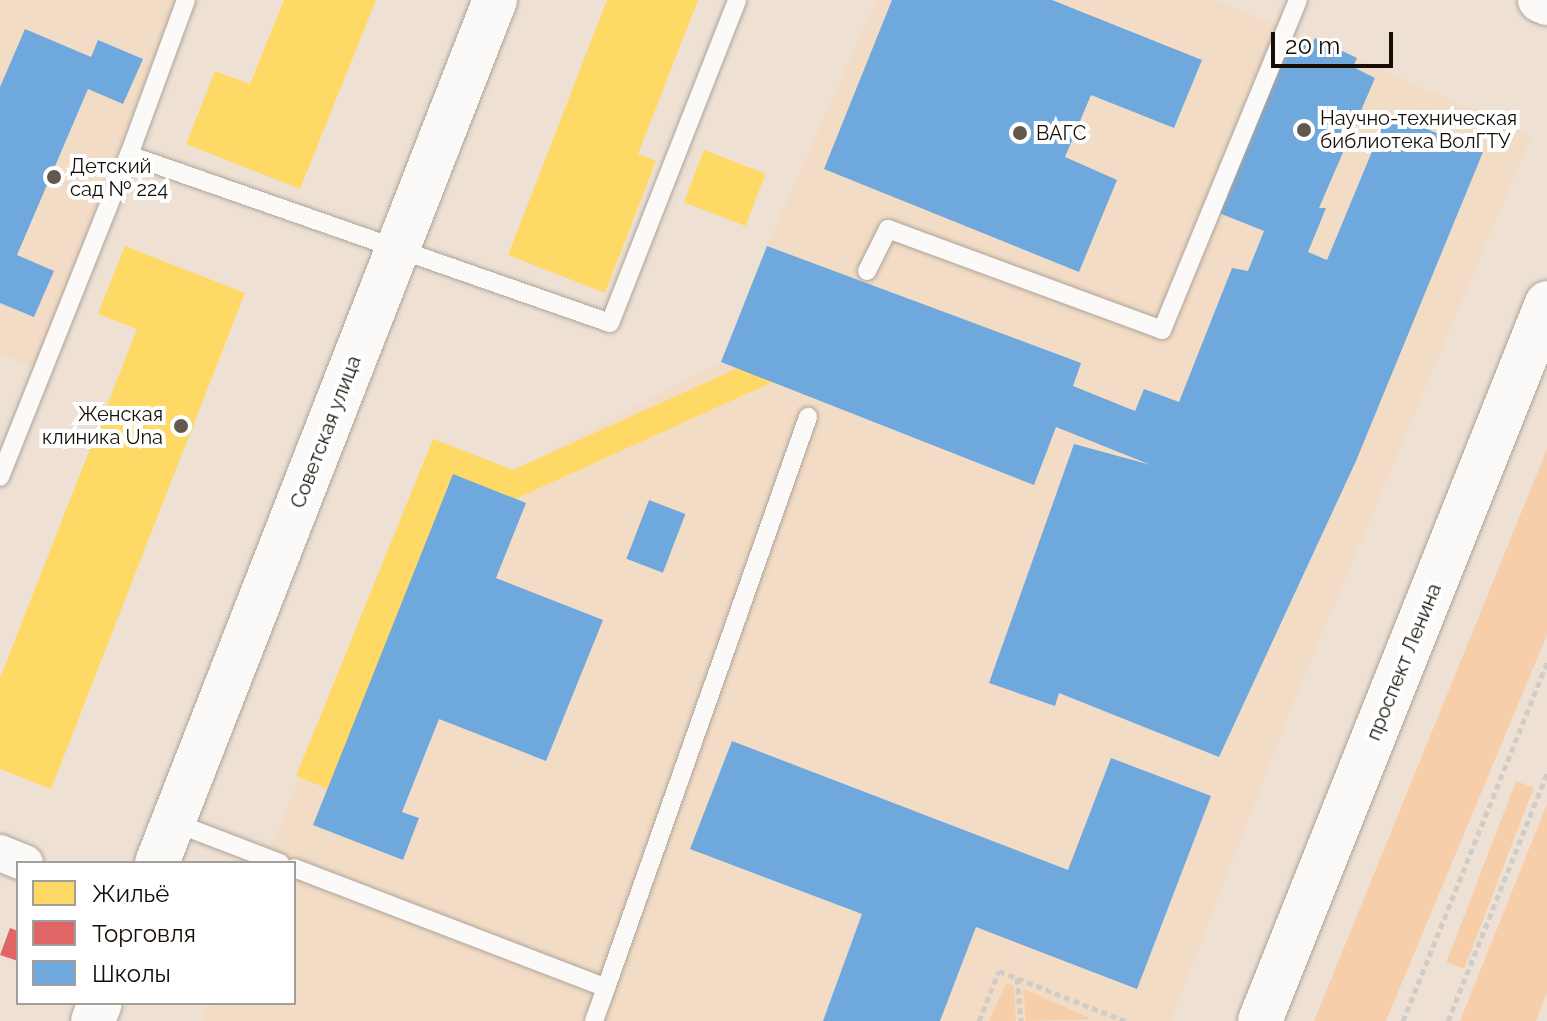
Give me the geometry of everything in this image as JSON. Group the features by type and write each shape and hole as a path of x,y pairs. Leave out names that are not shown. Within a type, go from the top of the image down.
{"street":[{"name":"Советская улица","path":"158,861 495,0"},
{"path":"1540,0 1547,3"},
{"name":"проспект Ленина","path":"1260,1021 1547,303"},
{"path":"0,853 20,861"}],"lane":[{"path":"0,477 129,155 186,0"},
{"path":"129,155 610,323 737,0"},
{"path":"867,271 888,229 1162,330 1298,0"},
{"path":"594,1021 808,417"},
{"path":"173,822 275,861"},
{"path":"296,869 606,988"}],"path":[{"path":"1403,1021 1547,662"},
{"path":"1448,1021 1547,773"},
{"path":"979,1021 999,971 1125,1021"},
{"path":"1017,978 1021,1021"},
{"path":"1101,1021 1109,1015"}],"shaded area":[{"name":"Детский сад № 224","path":"0,0 176,0 34,368 0,353"},
{"path":"876,0 1216,0 1357,58 1531,137 1296,696 1171,1021 202,1021 209,1005 296,1005 296,861 266,861 433,439 513,470 721,362 767,246"},
{"path":"1547,449 1547,635 1386,1021 1314,1021"},
{"path":"1516,781 1534,788 1464,969 1446,962"},
{"path":"1547,804 1547,993 1536,1021 1460,1021"},
{"path":"1006,983 1014,986 1016,1021 989,1021"},
{"path":"1023,989 1092,1019 1026,1021"}],"building: Жильё":[{"path":"284,0 376,0 300,189 186,144 215,71 250,84"},
{"path":"607,0 698,0 638,154 656,161 605,293 508,255"},
{"path":"704,150 766,174 746,226 684,202"},
{"path":"125,246 245,293 51,789 0,769 0,678 137,329 98,314"},
{"path":"738,368 773,382 515,499 453,474 328,789 296,776 433,439 513,470"}],"building: Торговля":[{"path":"10,928 16,930 16,960 0,955"}],"building: Школы":[{"name":"ВАГС","path":"892,0 1052,0 1202,60 1174,128 1091,95 1065,157 1117,180 1079,272 824,169"},
{"name":"Детский сад № 224","path":"25,29 91,57 98,40 143,59 123,104 88,89 17,255 54,271 34,317 0,303 0,87"},
{"path":"1315,38 1357,58 1353,67 1375,78 1319,208 1326,208 1308,252 1327,260 1388,113 1483,152 1356,461 1219,757 1059,693 1055,706 989,683 1074,444 1151,465 1056,427 1034,485 721,362 767,246 1081,363 1073,386 1135,411 1144,389 1179,402 1232,268 1248,271 1264,231 1219,213 1291,39 1311,48"},
{"path":"453,474 526,503 496,578 603,620 546,761 439,719 402,812 419,818 403,860 313,825"},
{"path":"649,500 685,514 663,573 626,559"},
{"path":"732,741 1068,870 1111,758 1211,796 1137,989 976,927 940,1021 823,1021 862,914 690,849"}],"place":[{"name":"Научно-техническая библиотека ВолГТУ","path":"1304,130"},
{"name":"ВАГС","path":"1020,133"},
{"name":"Детский сад № 224","path":"54,177"},
{"name":"Женская клиника Una","path":"181,426"}]}
